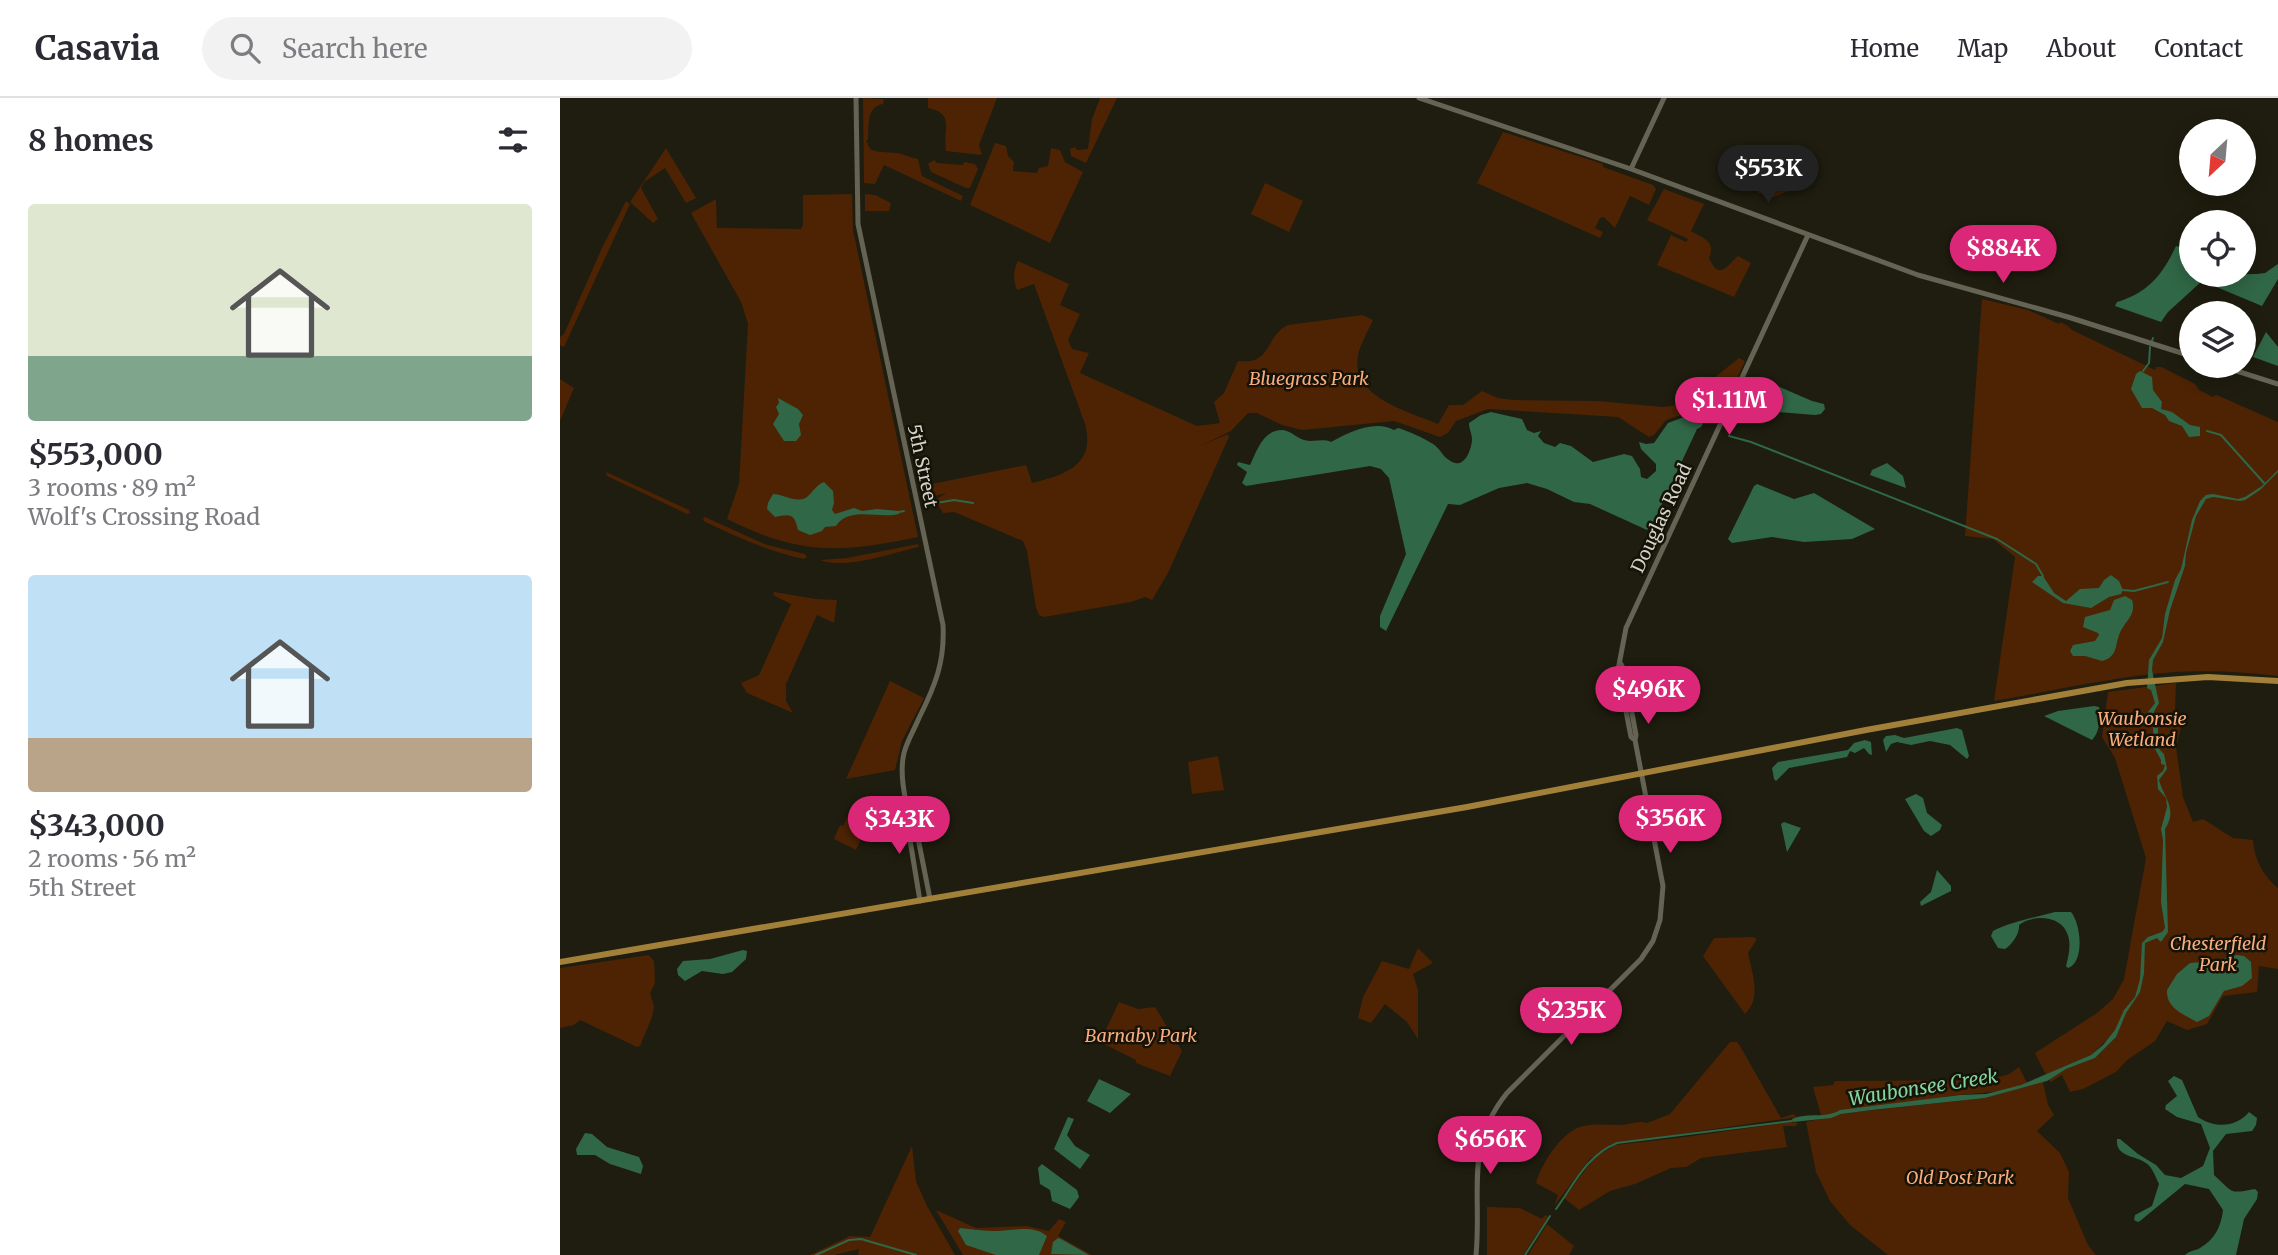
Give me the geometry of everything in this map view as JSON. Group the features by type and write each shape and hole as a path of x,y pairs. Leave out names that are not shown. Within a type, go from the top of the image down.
{"main road":[{"path":"560,962 1457,809 1866,730 2142,681 2220,677 2278,681"}],"street":[{"name":"5th Street","path":"856,98 858,224 943,625 940,670 932,693 909,739 903,764 913,834 910,840 920,901"},
{"path":"1419,98 1631,169 1928,279 2068,317 2179,352"},
{"path":"1631,169 1664,98"},
{"name":"Douglas Road","path":"1476,1255 1479,1221 1478,1157 1483,1132 1493,1113 1507,1093 1636,964 1646,952 1657,930 1663,886 1624,670 1620,664 1623,639 1808,234"},
{"path":"2256,377 2278,384"},
{"name":"5th Street","path":"913,834 918,838 930,899"}],"green space":[{"path":"863,98 884,101 871,113 866,140 870,149 918,159 922,176 963,196 961,201 884,165 875,184 864,183"},
{"path":"928,98 997,98 979,145 982,155 946,151 945,118 928,108"},
{"path":"1100,98 1117,98 1086,163 1071,156 1070,149 1088,149 1092,119"},
{"path":"1503,132 1603,164 1603,167 1653,185 1656,189 1649,205 1630,196 1615,228 1604,217 1600,218 1595,228 1603,232 1600,238 1477,183"},
{"path":"995,143 1006,146 1008,156 1014,162 1013,171 1037,173 1039,168 1048,166 1051,148 1060,150 1065,162 1083,172 1050,243 970,205"},
{"path":"666,148 696,198 686,203 665,168 644,182 641,188 658,219 653,223 630,202"},
{"path":"934,160 937,163 975,164 978,169 970,188 931,172 928,164"},
{"path":"1764,173 1795,188 1774,197 1758,193 1756,189"},
{"path":"1265,183 1303,201 1289,232 1251,214"},
{"path":"1664,189 1704,204 1691,231 1710,244 1709,258 1716,269 1727,267 1738,256 1751,263 1734,297 1657,265 1671,235 1686,242 1688,239 1647,220"},
{"path":"852,194 853,230 918,537 866,546 821,548 777,540 727,519 739,484 748,324 741,302 691,213 716,199 717,228 801,229 803,195"},
{"path":"865,194 875,195 891,203 889,211 865,211"},
{"path":"626,201 630,204 564,347 560,345 560,337 564,334"},
{"name":"Bluegrass Park","path":"1018,261 1069,284 1060,305 1080,314 1068,340 1072,349 1089,353 1080,373 1197,426 1220,423 1214,402 1224,393 1238,361 1249,361 1263,354 1275,335 1288,325 1362,315 1373,320 1358,355 1358,370 1363,382 1372,393 1384,401 1438,424 1449,405 1463,405 1482,391 1498,398 1513,400 1598,401 1662,407 1677,405 1739,358 1745,361 1719,417 1698,410 1687,413 1666,420 1654,435 1649,437 1618,417 1488,409 1456,421 1448,433 1440,437 1394,421 1302,430 1282,425 1257,413 1248,413 1231,431 1200,446 1228,434 1229,437 1168,573 1152,600 1145,597 1131,602 1044,617 1039,615 1036,608 1023,541 954,512 943,513 935,500 946,493 924,499 922,486 1026,465 1032,483 1066,472 1082,459 1087,438 1085,424 1034,284 1017,290 1014,275"},
{"path":"1982,299 2028,310 2059,324 2060,322 2155,370 2156,367 2161,367 2195,384 2199,390 2213,397 2219,396 2278,422 2278,676 2214,671 2152,674 1994,701 2015,557 1993,539 1965,536"},
{"path":"560,379 574,388 560,421"},
{"path":"606,472 689,510 690,513 687,514 607,476"},
{"path":"705,517 767,545 805,554 807,557 804,559 791,556 753,544 705,522"},
{"path":"918,544 919,547 856,562 831,563 820,560 847,558"},
{"path":"774,592 837,600 834,623 817,615 786,684 786,701 793,713 747,693 741,683 759,675 791,604 773,595"},
{"path":"890,681 924,698 902,741 895,770 846,779"},
{"path":"2176,683 2175,710 2183,720 2176,747 2183,797 2193,822 2203,819 2233,838 2253,840 2260,867 2278,888 2278,969 2259,966 2257,992 2223,996 2207,1024 2187,1030 2167,1021 2155,1041 2127,1060 2116,1072 2083,1089 2070,1092 2062,1075 2051,1082 2048,1079 2095,1058 2116,1037 2112,1035 2091,1055 2046,1075 2035,1053 2097,1013 2113,999 2124,979 2146,858 2115,758 2102,737 2108,692"},
{"path":"1218,756 1224,790 1192,794 1188,762"},
{"path":"848,816 867,825 856,850 834,839 840,825 843,826"},
{"path":"1714,938 1757,939 1748,953 1754,993 1750,1008 1745,1014 1703,956"},
{"path":"1418,948 1433,963 1413,974 1418,990 1418,1039 1407,1022 1385,1004 1371,1023 1358,1018 1363,997 1382,961 1409,969"},
{"path":"649,955 654,961 655,983 650,993 654,1006 640,1046 637,1047 580,1020 574,1025 560,1028 560,968"},
{"name":"Barnaby Park","path":"1119,1002 1138,1009 1155,1007 1182,1051 1170,1076 1136,1063 1136,1060 1100,1042"},
{"path":"1730,1042 1737,1042 1740,1046 1781,1118 1793,1114 1797,1117 1611,1144 1590,1159 1554,1206 1558,1195 1536,1183 1547,1158 1566,1136 1580,1127 1647,1123 1670,1114"},
{"path":"2019,1067 2027,1083 2010,1088 1884,1107 1840,1110 1829,1116 1821,1115 1813,1087 1833,1085 1835,1081 1989,1080 2009,1074"},
{"name":"Old Post Park","path":"2043,1082 2048,1105 2054,1115 2037,1131 2060,1153 2069,1172 2068,1198 2088,1245 2096,1255 1888,1255 1850,1225 1830,1201 1816,1172 1806,1122 1847,1113 1985,1098"},
{"path":"1798,1123 1796,1126 1783,1126 1787,1147 1701,1158 1686,1167 1671,1168 1635,1184 1610,1191 1579,1210 1564,1198 1595,1157 1615,1145"},
{"path":"912,1146 916,1181 955,1255 858,1255 859,1249 834,1255 810,1255 850,1236 870,1237"},
{"path":"1487,1207 1520,1208 1542,1219 1545,1215 1548,1217 1523,1255 1487,1255"},
{"path":"936,1210 976,1228 1027,1226 1049,1231 1059,1219 1066,1222 1058,1236 1092,1255 963,1255"},
{"path":"1547,1224 1574,1246 1569,1255 1528,1255"}],"shaded area":[{"path":"2176,246 2179,247 2179,287 2195,287 2161,322 2115,306 2117,302 2146,288 2166,265"},
{"path":"2278,264 2278,279 2262,306 2256,301 2216,287 2256,287 2256,274 2265,273"},
{"path":"2266,332 2278,347 2278,366 2256,358 2256,351"},
{"path":"2140,371 2152,377 2153,390 2162,402 2161,409 2172,412 2190,425 2200,427 2200,436 2189,437 2182,426 2169,421 2165,415 2152,408 2142,408 2131,389 2136,374"},
{"path":"1764,380 1824,404 1825,409 1821,414 1815,415 1752,410 1749,408 1753,397"},
{"path":"778,398 798,409 803,415 799,424 801,435 796,441 784,441 773,424 779,414 776,407"},
{"path":"1491,412 1522,419 1527,430 1534,433 1541,431 1538,436 1544,443 1555,447 1560,443 1571,446 1593,462 1624,454 1632,456 1640,469 1641,477 1647,479 1656,471 1656,464 1641,449 1639,442 1654,443 1668,423 1692,414 1701,415 1704,422 1697,429 1654,521 1647,530 1590,504 1574,502 1527,483 1499,488 1460,505 1448,504 1386,631 1380,627 1380,616 1406,554 1389,478 1381,469 1370,466 1246,486 1242,483 1247,472 1237,465 1238,462 1250,465 1262,442 1270,433 1276,431 1283,430 1307,441 1331,442 1353,431 1378,426 1394,430 1398,428 1425,439 1449,460 1458,463 1468,455 1471,445 1469,423"},
{"path":"1887,463 1903,476 1906,488 1870,475 1872,470"},
{"path":"2278,470 2260,490 2245,500 2213,497 2206,499 2196,516 2163,642 2153,660 2152,670 2159,703 2151,717 2158,728 2158,748 2164,754 2167,769 2159,780 2169,804 2170,809 2169,822 2165,829 2168,932 2161,942 2157,938 2145,943 2140,992 2126,1013 2116,1037 2095,1058 2066,1069 2047,1081 1985,1098 1872,1110 1793,1122 1792,1119 1798,1117 1840,1110 1986,1094 2021,1085 2091,1055 2115,1030 2124,1010 2135,997 2140,979 2142,943 2165,928 2161,902 2161,829 2167,807 2166,798 2158,789 2157,776 2165,765 2161,764 2154,747 2153,727 2149,719 2148,712 2155,703 2151,690 2147,688 2149,660 2162,638 2165,614 2200,501 2206,495 2213,494 2238,499 2245,497 2262,486"},
{"path":"824,482 833,491 832,510 835,514 854,508 862,511 899,511 899,514 848,516 836,526 825,527 822,531 810,535 798,530 791,516 775,517 767,509 773,494 803,499"},
{"path":"1757,484 1794,499 1814,493 1875,529 1852,539 1804,542 1772,537 1732,543 1728,539"},
{"path":"2111,575 2119,581 2123,590 2121,594 2109,597 2091,608 2063,603 2032,582 2038,576 2043,576 2054,593 2066,601 2080,589 2099,588"},
{"path":"2125,596 2132,600 2133,610 2121,630 2113,654 2102,661 2073,656 2070,651 2073,645 2095,641 2099,635 2083,627 2085,617 2110,610 2114,600"},
{"path":"2099,707 2100,720 2092,740 2044,716 2058,711"},
{"path":"1957,728 1962,730 1969,756 1967,759 1950,745 1930,741 1911,745 1897,742 1891,744 1886,752 1883,740 1886,736 1904,738"},
{"path":"1865,740 1871,742 1872,755 1864,748 1855,753 1850,751 1847,757 1789,768 1776,781 1774,779 1772,768 1778,762 1848,750 1854,743"},
{"path":"1916,794 1923,798 1927,813 1942,825 1940,830 1931,836 1924,831 1905,799"},
{"path":"1784,822 1801,828 1787,852 1781,824"},
{"path":"1937,870 1951,886 1951,891 1921,906 1920,902 1931,892"},
{"path":"2055,912 2071,912 2079,933 2077,958 2068,968 2069,939 2062,926 2051,919 2030,919 2019,925 2015,938 2005,949 1998,948 1991,936 1993,931 2008,925"},
{"path":"747,951 746,959 732,972 723,974 702,971 685,981 678,975 677,969 683,961 710,959"},
{"path":"2237,955 2244,956 2251,962 2252,978 2242,986 2224,991 2209,1016 2197,1022 2172,1006 2167,990 2177,974 2190,963 2215,961"},
{"path":"2174,1076 2182,1080 2198,1117 2205,1121 2225,1125 2238,1121 2249,1112 2257,1118 2252,1131 2226,1134 2213,1151 2214,1175 2232,1191 2255,1189 2258,1192 2257,1199 2244,1219 2236,1255 2185,1255 2213,1237 2221,1222 2223,1210 2209,1189 2185,1184 2140,1221 2134,1220 2135,1215 2152,1206 2159,1184 2148,1165 2119,1149 2117,1139 2156,1165 2165,1175 2181,1178 2203,1166 2210,1148 2201,1124 2177,1117 2165,1109 2177,1096 2168,1081"},
{"path":"1099,1079 1131,1094 1110,1113 1087,1101"},
{"path":"1068,1117 1074,1119 1067,1135 1075,1146 1090,1155 1080,1169 1054,1149"},
{"path":"585,1133 592,1134 607,1147 639,1157 643,1166 641,1174 610,1164 595,1155 577,1155 576,1149"},
{"path":"1042,1164 1077,1190 1079,1197 1070,1209 1052,1201 1050,1190 1040,1184 1038,1168"},
{"path":"960,1228 996,1231 1029,1229 1047,1236 1039,1255 996,1255 966,1245 958,1231"},
{"path":"1058,1238 1089,1255 1051,1254 1053,1242"}],"waterway":[{"path":"2143,371 2149,363 2150,347"},
{"path":"2207,431 2221,435 2264,483"},
{"path":"1729,436 1751,442 1997,539 2036,564 2043,576"},
{"path":"931,504 954,500 973,503"},
{"path":"899,512 904,511"},
{"path":"2123,590 2134,591 2168,582"},
{"name":"Waubonsee Creek","path":"1556,1209 1589,1163 1617,1143 1792,1121"},
{"name":"Waubonsee Creek","path":"1525,1255 1550,1216"},
{"name":"Waubonsee Creek","path":"816,1255 849,1240 861,1239 916,1255"}],"park label":[{"name":"Waubonsie Wetland","path":"2142,728"},
{"name":"Chesterfield Park","path":"2218,953"}]}
